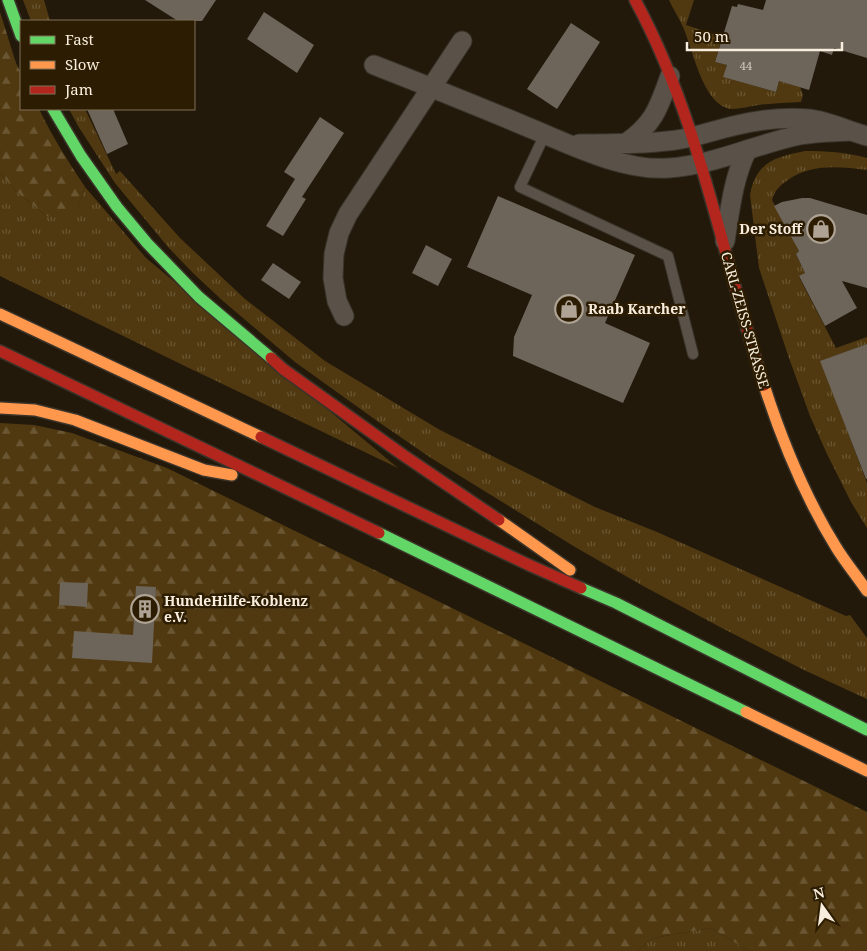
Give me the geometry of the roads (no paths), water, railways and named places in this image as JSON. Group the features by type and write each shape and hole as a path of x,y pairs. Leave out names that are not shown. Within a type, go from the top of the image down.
{"main road":[{"path":"8,0 20,33"},
{"name":"CARL-ZEISS-STRASSE","path":"635,0 670,76 692,137 767,396 783,439 825,529 867,591"},
{"path":"54,110 81,156 117,206 147,243 199,297 283,370 616,603"},
{"path":"0,314 528,565 616,603 867,730"},
{"path":"0,352 467,576 867,771"},
{"path":"0,408 35,410 75,420 204,470 270,481"}],"street":[{"path":"344,316 337,301 333,278 334,254 339,233 348,214 462,41"},
{"path":"374,65 568,144 634,166 667,169 700,163 805,134 858,134"},
{"path":"626,143 643,130 651,119 658,108 670,76"},
{"path":"568,144 655,142 692,137 732,126 780,119 820,121 858,134"},
{"path":"724,248 734,186 747,150"}],"lane":[{"path":"545,134 520,187 668,256 693,354"}],"place":[{"name":"Der Stoff","path":"821,229"},
{"name":"Raab Karcher","path":"569,309"},
{"name":"HundeHilfe-Koblenz e.V.","path":"145,609"}]}
